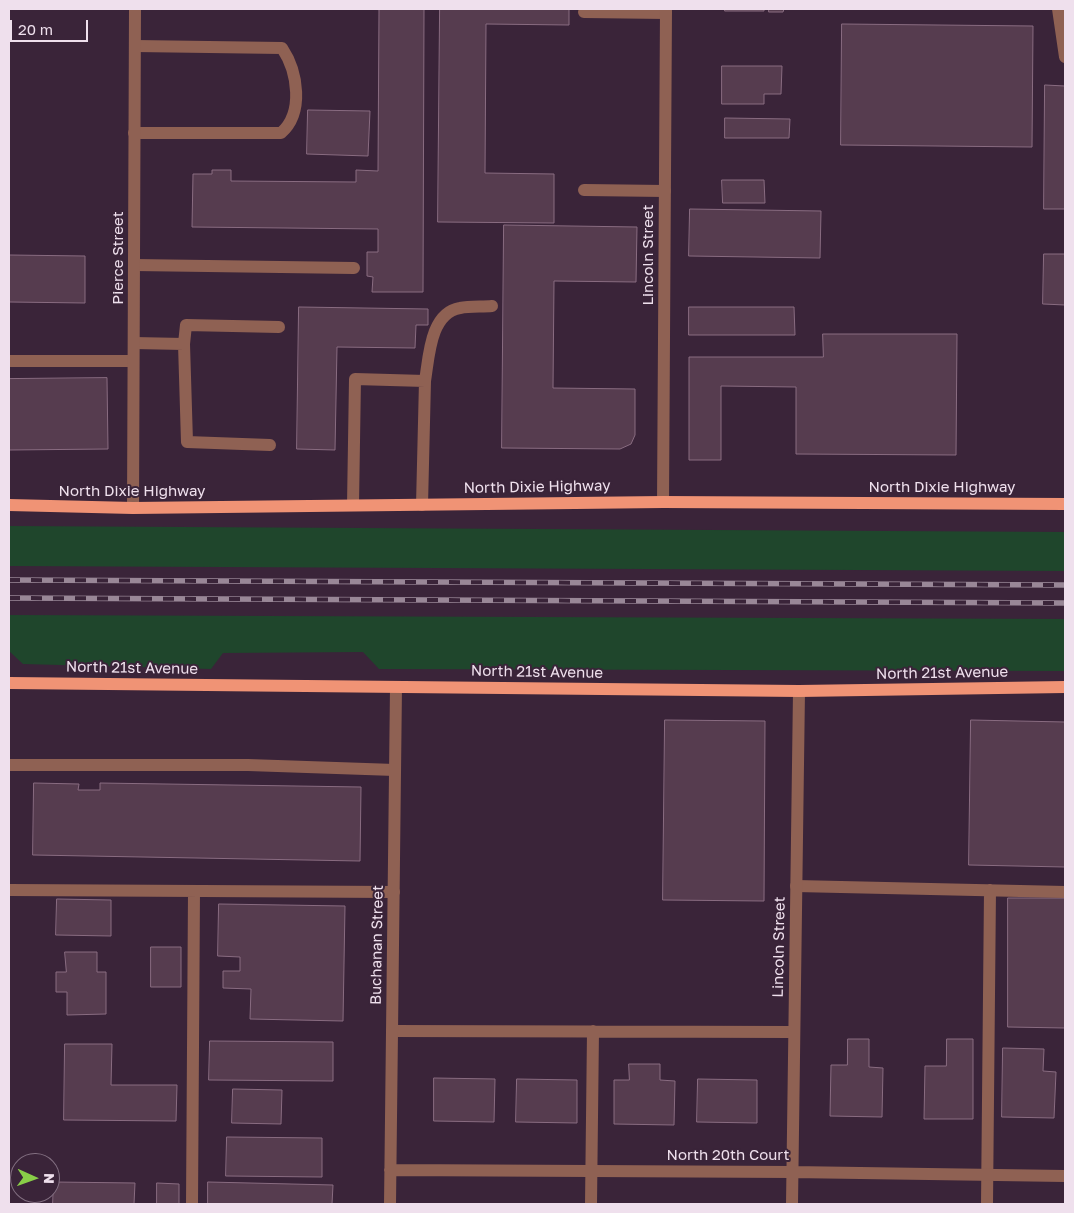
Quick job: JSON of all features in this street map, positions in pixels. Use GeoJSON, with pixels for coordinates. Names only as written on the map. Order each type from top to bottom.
{"type":"FeatureCollection","features":[{"type":"Feature","properties":{"kind":"main road","name":"North Dixie Highway"},"geometry":{"type":"LineString","coordinates":[[9,505],[133,508],[663,502],[1065,504]]}},
{"type":"Feature","properties":{"kind":"main road","name":"North 21st Avenue"},"geometry":{"type":"LineString","coordinates":[[9,683],[799,691],[1065,687]]}},
{"type":"Feature","properties":{"kind":"street","name":"Pierce Street"},"geometry":{"type":"LineString","coordinates":[[133,508],[135,9]]}},
{"type":"Feature","properties":{"kind":"street"},"geometry":{"type":"LineString","coordinates":[[1058,9],[1065,57]]}},
{"type":"Feature","properties":{"kind":"street"},"geometry":{"type":"LineString","coordinates":[[584,12],[666,11]]}},
{"type":"Feature","properties":{"kind":"street","name":"Lincoln Street"},"geometry":{"type":"LineString","coordinates":[[663,502],[666,11]]}},
{"type":"Feature","properties":{"kind":"street"},"geometry":{"type":"LineString","coordinates":[[134,46],[282,48],[290,61],[296,83],[294,117],[281,133],[134,133]]}},
{"type":"Feature","properties":{"kind":"street"},"geometry":{"type":"LineString","coordinates":[[584,190],[665,191]]}},
{"type":"Feature","properties":{"kind":"street"},"geometry":{"type":"LineString","coordinates":[[134,265],[354,268]]}},
{"type":"Feature","properties":{"kind":"street"},"geometry":{"type":"LineString","coordinates":[[422,505],[425,381],[438,322],[448,313],[459,308],[492,306]]}},
{"type":"Feature","properties":{"kind":"street"},"geometry":{"type":"LineString","coordinates":[[270,445],[187,442],[184,344],[186,325],[279,327]]}},
{"type":"Feature","properties":{"kind":"street"},"geometry":{"type":"LineString","coordinates":[[134,343],[184,344]]}},
{"type":"Feature","properties":{"kind":"street"},"geometry":{"type":"LineString","coordinates":[[9,360],[134,361]]}},
{"type":"Feature","properties":{"kind":"street"},"geometry":{"type":"LineString","coordinates":[[353,505],[356,380],[425,381]]}},
{"type":"Feature","properties":{"kind":"street","name":"Buchanan Street"},"geometry":{"type":"LineString","coordinates":[[390,1204],[396,687]]}},
{"type":"Feature","properties":{"kind":"street","name":"Lincoln Street"},"geometry":{"type":"LineString","coordinates":[[792,1204],[799,691]]}},
{"type":"Feature","properties":{"kind":"street"},"geometry":{"type":"LineString","coordinates":[[9,765],[248,765],[395,770]]}},
{"type":"Feature","properties":{"kind":"street"},"geometry":{"type":"LineString","coordinates":[[796,886],[1065,892]]}},
{"type":"Feature","properties":{"kind":"street"},"geometry":{"type":"LineString","coordinates":[[9,890],[394,892]]}},
{"type":"Feature","properties":{"kind":"street"},"geometry":{"type":"LineString","coordinates":[[987,1204],[990,890]]}},
{"type":"Feature","properties":{"kind":"street"},"geometry":{"type":"LineString","coordinates":[[192,1204],[194,891]]}},
{"type":"Feature","properties":{"kind":"street"},"geometry":{"type":"LineString","coordinates":[[392,1031],[794,1032]]}},
{"type":"Feature","properties":{"kind":"street"},"geometry":{"type":"LineString","coordinates":[[591,1204],[593,1031]]}},
{"type":"Feature","properties":{"kind":"street","name":"North 20th Court"},"geometry":{"type":"LineString","coordinates":[[390,1170],[792,1172],[1065,1176]]}},
{"type":"Feature","properties":{"kind":"green space"},"geometry":{"type":"Polygon","coordinates":[[[9,526],[1065,532],[1065,571],[9,566],[9,526]]]}},
{"type":"Feature","properties":{"kind":"green space"},"geometry":{"type":"Polygon","coordinates":[[[9,615],[1065,619],[1065,671],[379,669],[363,652],[223,653],[211,669],[23,664],[9,651],[9,615]]]}},
{"type":"Feature","properties":{"kind":"building"},"geometry":{"type":"Polygon","coordinates":[[[357,9],[424,9],[423,292],[372,292],[373,277],[367,276],[367,252],[378,252],[378,229],[192,227],[193,174],[212,174],[212,170],[231,170],[231,181],[356,182],[356,170],[378,171],[379,10],[357,9]]]}},
{"type":"Feature","properties":{"kind":"building"},"geometry":{"type":"Polygon","coordinates":[[[440,9],[569,9],[569,25],[486,24],[485,173],[554,174],[554,223],[438,222],[440,9]]]}},
{"type":"Feature","properties":{"kind":"building"},"geometry":{"type":"Polygon","coordinates":[[[725,9],[764,9],[764,11],[725,11],[725,9]]]}},
{"type":"Feature","properties":{"kind":"building"},"geometry":{"type":"Polygon","coordinates":[[[769,9],[784,9],[783,12],[769,12],[769,9]]]}},
{"type":"Feature","properties":{"kind":"building"},"geometry":{"type":"Polygon","coordinates":[[[842,24],[1033,26],[1032,147],[841,145],[842,24]]]}},
{"type":"Feature","properties":{"kind":"building"},"geometry":{"type":"Polygon","coordinates":[[[722,66],[782,66],[781,94],[764,94],[764,104],[722,104],[722,66]]]}},
{"type":"Feature","properties":{"kind":"building"},"geometry":{"type":"Polygon","coordinates":[[[1045,85],[1065,86],[1065,209],[1044,209],[1045,85]]]}},
{"type":"Feature","properties":{"kind":"building"},"geometry":{"type":"Polygon","coordinates":[[[308,110],[370,111],[368,156],[307,154],[308,110]]]}},
{"type":"Feature","properties":{"kind":"building"},"geometry":{"type":"Polygon","coordinates":[[[725,118],[790,119],[789,138],[725,138],[725,118]]]}},
{"type":"Feature","properties":{"kind":"building"},"geometry":{"type":"Polygon","coordinates":[[[722,180],[764,180],[765,203],[723,203],[722,180]]]}},
{"type":"Feature","properties":{"kind":"building"},"geometry":{"type":"Polygon","coordinates":[[[690,209],[821,211],[820,258],[689,256],[690,209]]]}},
{"type":"Feature","properties":{"kind":"building"},"geometry":{"type":"Polygon","coordinates":[[[504,225],[637,227],[636,282],[554,281],[553,388],[635,389],[635,435],[631,444],[620,449],[502,448],[504,225]]]}},
{"type":"Feature","properties":{"kind":"building"},"geometry":{"type":"Polygon","coordinates":[[[1044,254],[1065,254],[1065,305],[1043,304],[1044,254]]]}},
{"type":"Feature","properties":{"kind":"building"},"geometry":{"type":"Polygon","coordinates":[[[9,255],[85,256],[85,303],[9,302],[9,255]]]}},
{"type":"Feature","properties":{"kind":"building"},"geometry":{"type":"Polygon","coordinates":[[[299,307],[428,309],[428,325],[416,325],[415,348],[337,347],[335,450],[297,449],[299,307]]]}},
{"type":"Feature","properties":{"kind":"building"},"geometry":{"type":"Polygon","coordinates":[[[689,307],[794,307],[795,335],[689,335],[689,307]]]}},
{"type":"Feature","properties":{"kind":"building"},"geometry":{"type":"Polygon","coordinates":[[[823,334],[957,334],[956,455],[796,454],[796,387],[721,386],[721,460],[689,460],[689,357],[823,357],[823,334]]]}},
{"type":"Feature","properties":{"kind":"building"},"geometry":{"type":"Polygon","coordinates":[[[107,378],[108,449],[9,450],[9,379],[107,378]]]}},
{"type":"Feature","properties":{"kind":"building"},"geometry":{"type":"Polygon","coordinates":[[[665,720],[765,721],[764,901],[663,900],[665,720]]]}},
{"type":"Feature","properties":{"kind":"building"},"geometry":{"type":"Polygon","coordinates":[[[971,720],[1065,722],[1065,867],[969,865],[971,720]]]}},
{"type":"Feature","properties":{"kind":"building"},"geometry":{"type":"Polygon","coordinates":[[[34,783],[79,784],[78,790],[100,790],[100,783],[361,787],[360,861],[33,855],[34,783]]]}},
{"type":"Feature","properties":{"kind":"building"},"geometry":{"type":"Polygon","coordinates":[[[1008,898],[1065,898],[1065,1028],[1008,1027],[1008,898]]]}},
{"type":"Feature","properties":{"kind":"building"},"geometry":{"type":"Polygon","coordinates":[[[57,899],[111,900],[111,936],[56,935],[57,899]]]}},
{"type":"Feature","properties":{"kind":"building"},"geometry":{"type":"Polygon","coordinates":[[[219,904],[345,906],[343,1021],[250,1019],[251,989],[223,988],[223,971],[240,971],[240,957],[218,956],[219,904]]]}},
{"type":"Feature","properties":{"kind":"building"},"geometry":{"type":"Polygon","coordinates":[[[151,947],[181,947],[181,987],[151,987],[151,947]]]}},
{"type":"Feature","properties":{"kind":"building"},"geometry":{"type":"Polygon","coordinates":[[[65,952],[97,952],[97,972],[106,972],[106,1014],[67,1015],[67,992],[56,992],[56,972],[66,972],[65,952]]]}},
{"type":"Feature","properties":{"kind":"building"},"geometry":{"type":"Polygon","coordinates":[[[848,1039],[869,1039],[869,1067],[883,1068],[882,1117],[830,1116],[831,1065],[847,1065],[848,1039]]]}},
{"type":"Feature","properties":{"kind":"building"},"geometry":{"type":"Polygon","coordinates":[[[947,1039],[973,1039],[973,1119],[924,1119],[925,1066],[946,1066],[947,1039]]]}},
{"type":"Feature","properties":{"kind":"building"},"geometry":{"type":"Polygon","coordinates":[[[210,1041],[333,1042],[333,1081],[209,1080],[210,1041]]]}},
{"type":"Feature","properties":{"kind":"building"},"geometry":{"type":"Polygon","coordinates":[[[65,1044],[112,1044],[111,1085],[177,1085],[176,1121],[64,1120],[65,1044]]]}},
{"type":"Feature","properties":{"kind":"building"},"geometry":{"type":"Polygon","coordinates":[[[1003,1048],[1044,1049],[1043,1071],[1056,1072],[1054,1118],[1002,1117],[1003,1048]]]}},
{"type":"Feature","properties":{"kind":"building"},"geometry":{"type":"Polygon","coordinates":[[[629,1064],[660,1064],[660,1080],[675,1081],[674,1125],[614,1124],[614,1080],[629,1080],[629,1064]]]}},
{"type":"Feature","properties":{"kind":"building"},"geometry":{"type":"Polygon","coordinates":[[[434,1078],[495,1079],[494,1122],[434,1121],[434,1078]]]}},
{"type":"Feature","properties":{"kind":"building"},"geometry":{"type":"Polygon","coordinates":[[[517,1079],[577,1080],[577,1123],[516,1122],[517,1079]]]}},
{"type":"Feature","properties":{"kind":"building"},"geometry":{"type":"Polygon","coordinates":[[[698,1079],[757,1080],[757,1123],[697,1122],[698,1079]]]}},
{"type":"Feature","properties":{"kind":"building"},"geometry":{"type":"Polygon","coordinates":[[[233,1089],[282,1090],[281,1124],[232,1123],[233,1089]]]}},
{"type":"Feature","properties":{"kind":"building"},"geometry":{"type":"Polygon","coordinates":[[[227,1137],[322,1138],[322,1177],[226,1176],[227,1137]]]}},
{"type":"Feature","properties":{"kind":"building"},"geometry":{"type":"Polygon","coordinates":[[[60,1182],[135,1183],[134,1204],[53,1204],[60,1203],[60,1182]]]}},
{"type":"Feature","properties":{"kind":"building"},"geometry":{"type":"Polygon","coordinates":[[[208,1182],[333,1185],[332,1204],[208,1204],[208,1182]]]}},
{"type":"Feature","properties":{"kind":"building"},"geometry":{"type":"Polygon","coordinates":[[[157,1183],[179,1184],[179,1204],[157,1204],[157,1183]]]}},
{"type":"Feature","properties":{"kind":"railway"},"geometry":{"type":"LineString","coordinates":[[9,580],[1065,585]]}},
{"type":"Feature","properties":{"kind":"railway"},"geometry":{"type":"LineString","coordinates":[[9,598],[1065,603]]}}]}
